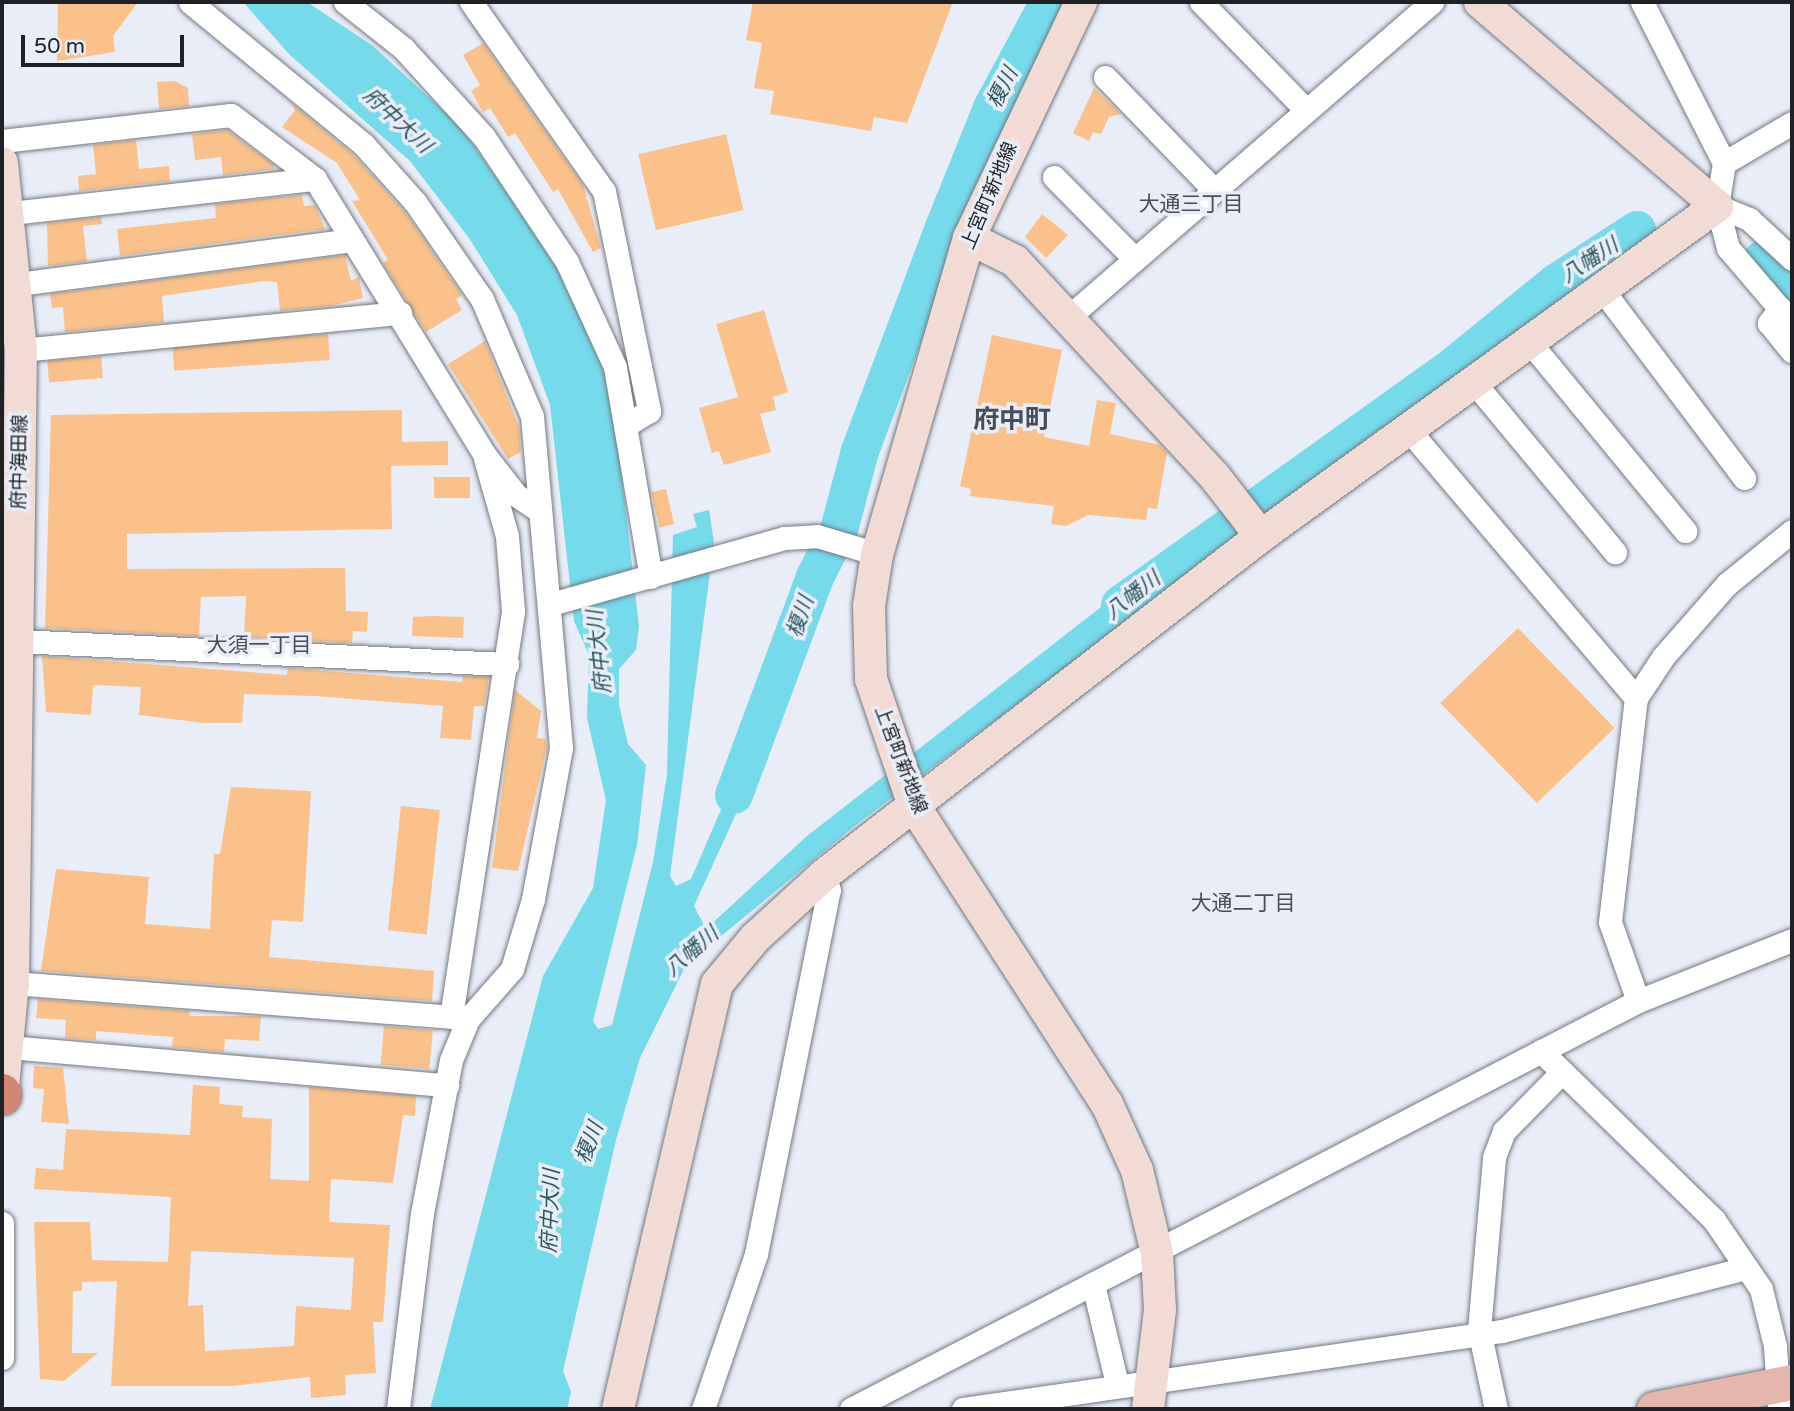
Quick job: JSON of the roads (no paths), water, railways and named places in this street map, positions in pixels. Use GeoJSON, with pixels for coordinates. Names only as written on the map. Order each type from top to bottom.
{"type":"FeatureCollection","features":[{"type":"Feature","properties":{"kind":"main road"},"geometry":{"type":"LineString","coordinates":[[1654,1409],[1783,1392]]}},
{"type":"Feature","properties":{"kind":"street"},"geometry":{"type":"LineString","coordinates":[[13,983],[459,1018],[512,969],[533,899],[561,748],[559,602],[540,511],[532,416],[482,299],[415,202],[363,144],[190,2]]}},
{"type":"Feature","properties":{"kind":"street"},"geometry":{"type":"LineString","coordinates":[[345,2],[404,48],[484,137],[552,239],[615,367],[646,578]]}},
{"type":"Feature","properties":{"kind":"street"},"geometry":{"type":"LineString","coordinates":[[471,2],[604,191],[649,411],[625,426]]}},
{"type":"Feature","properties":{"kind":"street","name":"上宮町新地線"},"geometry":{"type":"LineString","coordinates":[[1081,2],[969,238],[864,551],[871,679],[895,759],[911,797],[1107,1104],[1137,1170],[1157,1253],[1160,1310],[1150,1395]]}},
{"type":"Feature","properties":{"kind":"street"},"geometry":{"type":"LineString","coordinates":[[1201,2],[1306,110]]}},
{"type":"Feature","properties":{"kind":"street"},"geometry":{"type":"LineString","coordinates":[[1065,320],[1432,2]]}},
{"type":"Feature","properties":{"kind":"street"},"geometry":{"type":"LineString","coordinates":[[1480,2],[1717,206],[1749,219],[1792,259]]}},
{"type":"Feature","properties":{"kind":"street"},"geometry":{"type":"LineString","coordinates":[[1642,2],[1724,163],[1717,206],[1728,248],[1786,316],[1769,323],[1792,351]]}},
{"type":"Feature","properties":{"kind":"street"},"geometry":{"type":"LineString","coordinates":[[1105,77],[1214,190]]}},
{"type":"Feature","properties":{"kind":"street"},"geometry":{"type":"LineString","coordinates":[[2,141],[231,115],[315,179],[400,313],[484,454],[516,495],[540,511]]}},
{"type":"Feature","properties":{"kind":"street"},"geometry":{"type":"LineString","coordinates":[[1724,163],[1792,123]]}},
{"type":"Feature","properties":{"kind":"street","name":"府中海田線"},"geometry":{"type":"LineString","coordinates":[[2,163],[11,213],[21,350],[13,983],[9,1047],[2,1095]]}},
{"type":"Feature","properties":{"kind":"street"},"geometry":{"type":"LineString","coordinates":[[1054,177],[1135,260]]}},
{"type":"Feature","properties":{"kind":"street"},"geometry":{"type":"LineString","coordinates":[[11,213],[315,179]]}},
{"type":"Feature","properties":{"kind":"street"},"geometry":{"type":"LineString","coordinates":[[618,1409],[717,984],[755,938],[911,797],[1527,339],[1717,206]]}},
{"type":"Feature","properties":{"kind":"street"},"geometry":{"type":"LineString","coordinates":[[969,238],[1015,261],[1065,320],[1215,477],[1261,536]]}},
{"type":"Feature","properties":{"kind":"street"},"geometry":{"type":"LineString","coordinates":[[18,284],[352,240]]}},
{"type":"Feature","properties":{"kind":"street"},"geometry":{"type":"LineString","coordinates":[[1601,288],[1744,478]]}},
{"type":"Feature","properties":{"kind":"street"},"geometry":{"type":"LineString","coordinates":[[21,350],[400,313]]}},
{"type":"Feature","properties":{"kind":"street"},"geometry":{"type":"LineString","coordinates":[[1527,339],[1685,531]]}},
{"type":"Feature","properties":{"kind":"street"},"geometry":{"type":"LineString","coordinates":[[1472,380],[1615,552]]}},
{"type":"Feature","properties":{"kind":"street"},"geometry":{"type":"LineString","coordinates":[[1407,428],[1636,698]]}},
{"type":"Feature","properties":{"kind":"street"},"geometry":{"type":"LineString","coordinates":[[398,1409],[422,1213],[459,1018],[513,611],[506,536],[484,454]]}},
{"type":"Feature","properties":{"kind":"street"},"geometry":{"type":"LineString","coordinates":[[1638,1001],[1611,922],[1636,698],[1663,657],[1727,584],[1792,530]]}},
{"type":"Feature","properties":{"kind":"street"},"geometry":{"type":"LineString","coordinates":[[559,602],[784,538],[817,536],[864,551]]}},
{"type":"Feature","properties":{"kind":"street"},"geometry":{"type":"LineString","coordinates":[[17,641],[507,664]]}},
{"type":"Feature","properties":{"kind":"street"},"geometry":{"type":"LineString","coordinates":[[703,1409],[756,1254],[829,890],[824,875]]}},
{"type":"Feature","properties":{"kind":"street"},"geometry":{"type":"LineString","coordinates":[[851,1409],[1157,1253],[1638,1001],[1792,940]]}},
{"type":"Feature","properties":{"kind":"street"},"geometry":{"type":"LineString","coordinates":[[9,1047],[447,1085]]}},
{"type":"Feature","properties":{"kind":"street"},"geometry":{"type":"LineString","coordinates":[[1541,1051],[1647,1149],[1714,1220],[1761,1289],[1783,1392]]}},
{"type":"Feature","properties":{"kind":"street"},"geometry":{"type":"LineString","coordinates":[[1496,1409],[1479,1330],[1494,1157],[1504,1131],[1562,1072]]}},
{"type":"Feature","properties":{"kind":"street"},"geometry":{"type":"LineString","coordinates":[[2,1223],[2,1358]]}},
{"type":"Feature","properties":{"kind":"street"},"geometry":{"type":"LineString","coordinates":[[963,1409],[1117,1384],[1150,1395],[1479,1330],[1502,1331],[1746,1268]]}},
{"type":"Feature","properties":{"kind":"street"},"geometry":{"type":"LineString","coordinates":[[1093,1284],[1117,1384]]}},
{"type":"Feature","properties":{"kind":"water"},"geometry":{"type":"Polygon","coordinates":[[[243,2],[307,2],[373,46],[460,126],[572,285],[610,373],[639,626],[636,650],[619,669],[619,705],[628,744],[646,765],[637,845],[593,1021],[598,1029],[612,1025],[653,862],[667,775],[673,535],[697,527],[693,514],[709,510],[714,542],[670,876],[676,886],[691,879],[749,745],[766,748],[694,906],[706,929],[807,836],[1155,565],[1172,588],[857,824],[686,965],[640,1058],[616,1140],[563,1371],[571,1392],[567,1409],[430,1409],[543,976],[593,888],[606,800],[587,718],[589,655],[574,621],[550,405],[517,315],[469,238],[410,161],[290,55],[243,2]]]}},
{"type":"Feature","properties":{"kind":"waterway","name":"榎川"},"geometry":{"type":"LineString","coordinates":[[734,795],[815,577],[839,530],[860,451],[943,230],[992,108],[1049,2]]}},
{"type":"Feature","properties":{"kind":"waterway"},"geometry":{"type":"LineString","coordinates":[[1120,605],[1455,365],[1556,283],[1637,230]]}},
{"type":"Feature","properties":{"kind":"waterway","name":"八幡川"},"geometry":{"type":"LineString","coordinates":[[1763,259],[1792,287]]}},
{"type":"Feature","properties":{"kind":"district","name":"大通三丁目"},"geometry":{"type":"Point","coordinates":[1191,205]}},
{"type":"Feature","properties":{"kind":"district","name":"府中町"},"geometry":{"type":"Point","coordinates":[1012,420]}},
{"type":"Feature","properties":{"kind":"district","name":"大須一丁目"},"geometry":{"type":"Point","coordinates":[259,646]}},
{"type":"Feature","properties":{"kind":"district","name":"大通二丁目"},"geometry":{"type":"Point","coordinates":[1243,904]}},
{"type":"Feature","properties":{"kind":"water label","name":"府中大川"},"geometry":{"type":"Point","coordinates":[397,121]}},
{"type":"Feature","properties":{"kind":"water label","name":"府中大川"},"geometry":{"type":"Point","coordinates":[600,652]}},
{"type":"Feature","properties":{"kind":"water label","name":"府中大川"},"geometry":{"type":"Point","coordinates":[551,1211]}}]}
